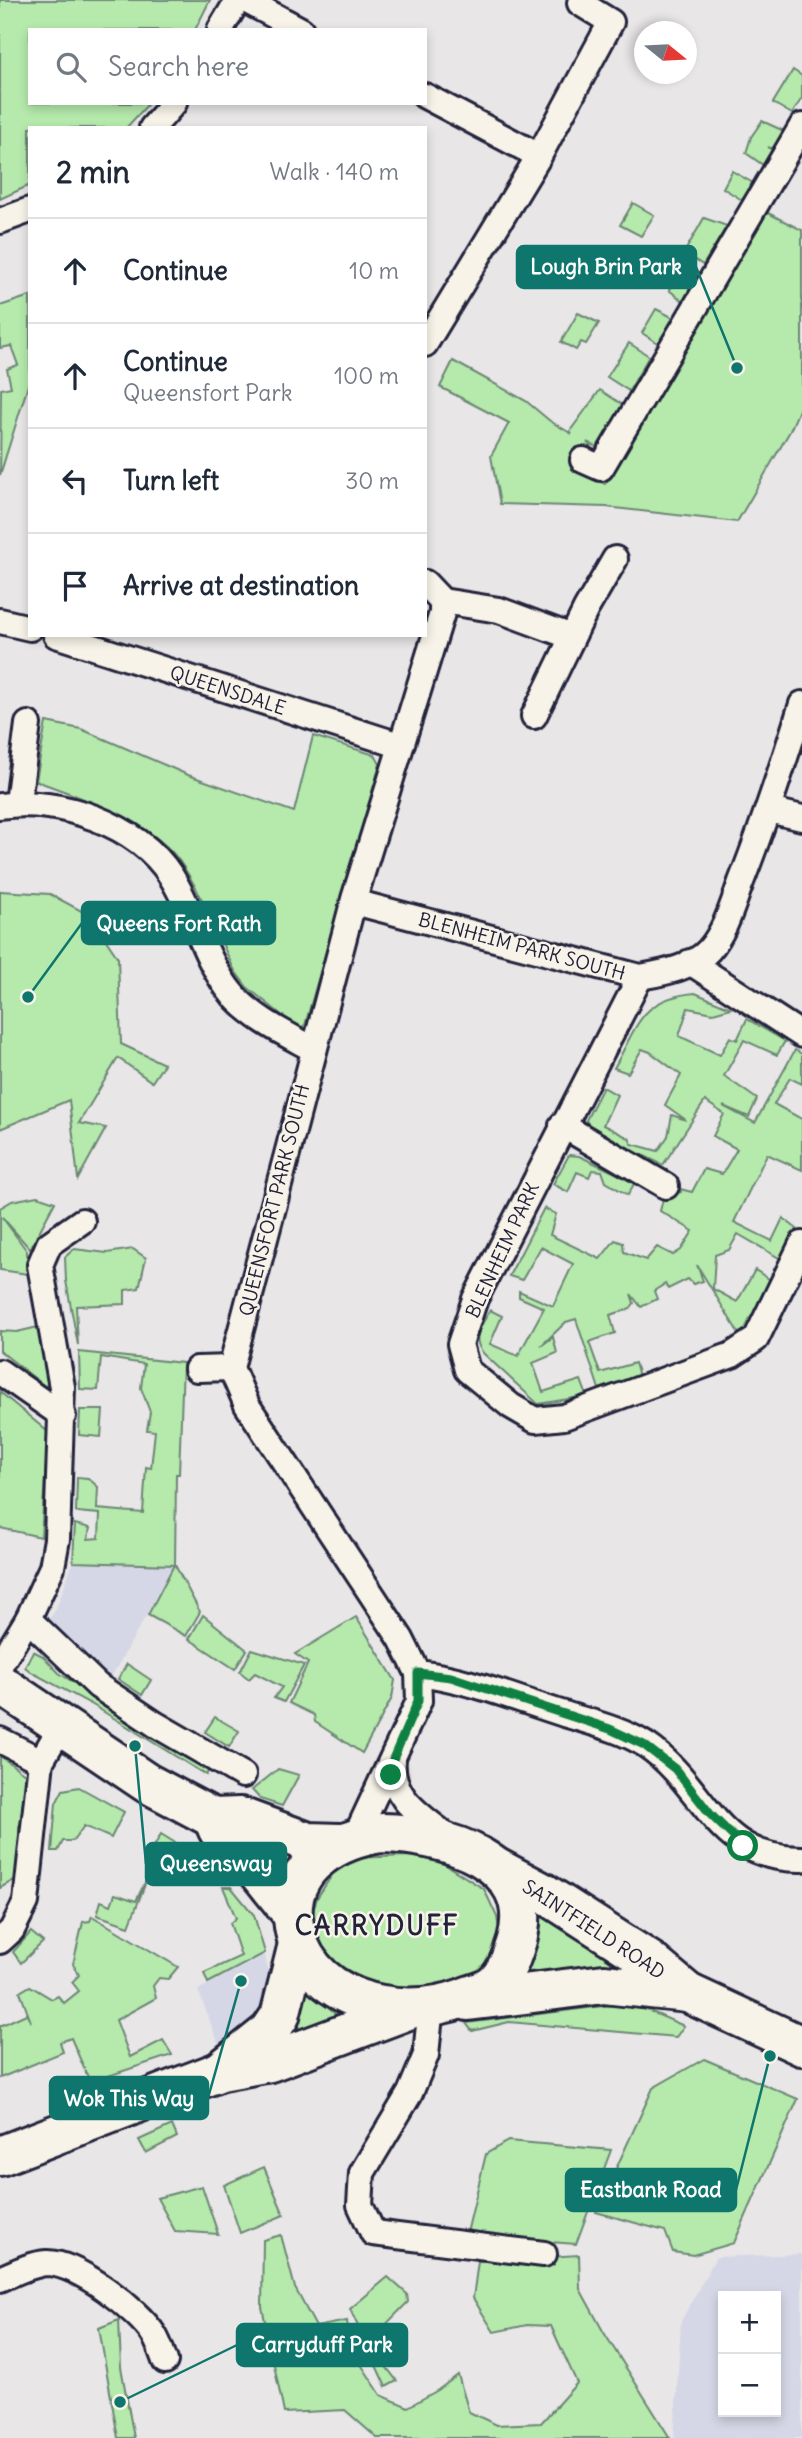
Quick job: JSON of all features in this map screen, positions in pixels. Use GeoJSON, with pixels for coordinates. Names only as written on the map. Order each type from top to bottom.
{"type":"FeatureCollection","features":[{"type":"Feature","properties":{"kind":"highway"},"geometry":{"type":"LineString","coordinates":[[0,1684],[147,1783],[213,1818],[240,1817],[308,1842],[405,1834],[456,1844],[497,1868],[513,1888],[520,1908],[520,1928],[513,1953],[502,1975],[491,1987],[433,2005],[377,2005],[333,1988],[304,1957],[295,1929],[245,1856],[218,1830],[213,1818]]}},
{"type":"Feature","properties":{"kind":"highway"},"geometry":{"type":"LineString","coordinates":[[295,1929],[304,1876],[318,1858],[347,1840]]}},
{"type":"Feature","properties":{"kind":"highway","name":"SAINTFIELD ROAD"},"geometry":{"type":"LineString","coordinates":[[497,1868],[544,1893],[650,1961],[688,1993],[802,2046]]}},
{"type":"Feature","properties":{"kind":"highway","name":"SAINTFIELD ROAD"},"geometry":{"type":"LineString","coordinates":[[221,2071],[270,2031],[280,2016],[295,1929]]}},
{"type":"Feature","properties":{"kind":"highway","name":"SAINTFIELD ROAD"},"geometry":{"type":"LineString","coordinates":[[0,2156],[221,2071],[270,2062],[433,2005],[499,2000],[604,1984],[688,1993]]}},
{"type":"Feature","properties":{"kind":"street"},"geometry":{"type":"LineString","coordinates":[[221,28],[238,0]]}},
{"type":"Feature","properties":{"kind":"street"},"geometry":{"type":"LineString","coordinates":[[245,0],[297,28]]}},
{"type":"Feature","properties":{"kind":"street"},"geometry":{"type":"LineString","coordinates":[[427,341],[539,156],[611,22],[580,3]]}},
{"type":"Feature","properties":{"kind":"street"},"geometry":{"type":"LineString","coordinates":[[427,97],[539,156]]}},
{"type":"Feature","properties":{"kind":"street"},"geometry":{"type":"LineString","coordinates":[[154,126],[172,105]]}},
{"type":"Feature","properties":{"kind":"street"},"geometry":{"type":"LineString","coordinates":[[583,460],[601,468],[802,125]]}},
{"type":"Feature","properties":{"kind":"street"},"geometry":{"type":"LineString","coordinates":[[0,221],[28,211]]}},
{"type":"Feature","properties":{"kind":"street"},"geometry":{"type":"LineString","coordinates":[[534,716],[572,637],[615,559]]}},
{"type":"Feature","properties":{"kind":"street"},"geometry":{"type":"LineString","coordinates":[[434,592],[499,610],[572,637]]}},
{"type":"Feature","properties":{"kind":"street","name":"QUEENSFORT PARK SOUTH"},"geometry":{"type":"LineString","coordinates":[[232,1367],[313,1049],[399,745],[442,613],[434,592]]}},
{"type":"Feature","properties":{"kind":"street"},"geometry":{"type":"LineString","coordinates":[[0,621],[28,628]]}},
{"type":"Feature","properties":{"kind":"street","name":"QUEENSDALE"},"geometry":{"type":"LineString","coordinates":[[62,637],[399,745]]}},
{"type":"Feature","properties":{"kind":"street"},"geometry":{"type":"LineString","coordinates":[[802,704],[769,810],[722,930],[708,951],[690,962],[802,1035]]}},
{"type":"Feature","properties":{"kind":"street"},"geometry":{"type":"LineString","coordinates":[[28,724],[9,804],[49,805],[87,816],[119,831],[156,857],[174,883],[215,969],[234,996],[266,1023],[313,1049]]}},
{"type":"Feature","properties":{"kind":"street"},"geometry":{"type":"LineString","coordinates":[[769,810],[802,818]]}},
{"type":"Feature","properties":{"kind":"street","name":"BLENHEIM PARK SOUTH"},"geometry":{"type":"LineString","coordinates":[[354,902],[640,977],[665,973],[690,962]]}},
{"type":"Feature","properties":{"kind":"street","name":"BLENHEIM PARK"},"geometry":{"type":"LineString","coordinates":[[640,977],[475,1299],[460,1344],[467,1370],[511,1406],[535,1420],[564,1417],[732,1355],[756,1339],[802,1244]]}},
{"type":"Feature","properties":{"kind":"street"},"geometry":{"type":"LineString","coordinates":[[562,1125],[666,1186]]}},
{"type":"Feature","properties":{"kind":"street"},"geometry":{"type":"LineString","coordinates":[[0,1665],[27,1619],[52,1567],[57,1539],[63,1416],[58,1358],[40,1265],[49,1244],[82,1221]]}},
{"type":"Feature","properties":{"kind":"street"},"geometry":{"type":"LineString","coordinates":[[197,1369],[232,1367],[247,1405],[401,1639],[418,1673],[418,1701],[393,1759],[347,1840]]}},
{"type":"Feature","properties":{"kind":"street"},"geometry":{"type":"LineString","coordinates":[[0,1372],[63,1416]]}},
{"type":"Feature","properties":{"kind":"street"},"geometry":{"type":"LineString","coordinates":[[27,1619],[99,1686],[155,1724],[243,1775]]}},
{"type":"Feature","properties":{"kind":"street"},"geometry":{"type":"LineString","coordinates":[[418,1673],[451,1677],[610,1729],[644,1745],[675,1769],[711,1815],[743,1846],[779,1859],[802,1859]]}},
{"type":"Feature","properties":{"kind":"street"},"geometry":{"type":"LineString","coordinates":[[0,1941],[22,1915],[28,1895],[41,1761],[62,1726]]}},
{"type":"Feature","properties":{"kind":"street"},"geometry":{"type":"LineString","coordinates":[[0,1740],[41,1761]]}},
{"type":"Feature","properties":{"kind":"street"},"geometry":{"type":"LineString","coordinates":[[393,1759],[391,1775],[403,1800],[456,1844]]}},
{"type":"Feature","properties":{"kind":"street"},"geometry":{"type":"LineString","coordinates":[[433,2005],[426,2055],[410,2093],[362,2173],[360,2205],[373,2233],[544,2254]]}},
{"type":"Feature","properties":{"kind":"street"},"geometry":{"type":"LineString","coordinates":[[0,2279],[22,2269],[48,2263],[89,2278],[125,2305],[154,2334],[165,2361]]}},
{"type":"Feature","properties":{"kind":"shaded area"},"geometry":{"type":"Polygon","coordinates":[[[73,1562],[175,1565],[109,1681],[41,1631],[56,1609],[73,1562]]]}},
{"type":"Feature","properties":{"kind":"shaded area"},"geometry":{"type":"Polygon","coordinates":[[[265,1955],[271,1988],[266,2004],[253,2024],[219,2045],[198,1990],[265,1955]]]}},
{"type":"Feature","properties":{"kind":"shaded area"},"geometry":{"type":"Polygon","coordinates":[[[802,2254],[802,2438],[674,2438],[681,2321],[716,2257],[802,2254]]]}},
{"type":"Feature","properties":{"kind":"green space"},"geometry":{"type":"Polygon","coordinates":[[[0,0],[210,0],[196,28],[28,28],[28,105],[147,105],[128,126],[28,126],[28,186],[0,199],[0,0]]]}},
{"type":"Feature","properties":{"kind":"green space"},"geometry":{"type":"Polygon","coordinates":[[[793,70],[802,76],[802,98],[792,114],[773,103],[793,70]]]}},
{"type":"Feature","properties":{"kind":"green space"},"geometry":{"type":"Polygon","coordinates":[[[762,121],[784,131],[773,149],[768,147],[772,150],[763,165],[746,153],[751,137],[762,121]]]}},
{"type":"Feature","properties":{"kind":"green space"},"geometry":{"type":"Polygon","coordinates":[[[732,171],[753,183],[742,200],[723,188],[732,171]]]}},
{"type":"Feature","properties":{"kind":"green space"},"geometry":{"type":"Polygon","coordinates":[[[633,203],[654,215],[641,236],[620,225],[633,203]]]}},
{"type":"Feature","properties":{"kind":"green space"},"geometry":{"type":"Polygon","coordinates":[[[764,211],[802,230],[802,403],[790,431],[737,522],[606,507],[500,504],[491,456],[509,423],[440,387],[453,361],[526,401],[550,421],[572,434],[570,431],[600,390],[623,405],[598,448],[587,442],[591,447],[580,450],[572,469],[605,484],[764,211]]]}},
{"type":"Feature","properties":{"kind":"green space"},"geometry":{"type":"Polygon","coordinates":[[[704,218],[727,226],[703,265],[684,253],[704,218]]]}},
{"type":"Feature","properties":{"kind":"green space"},"geometry":{"type":"Polygon","coordinates":[[[682,268],[696,277],[683,301],[669,290],[682,268]]]}},
{"type":"Feature","properties":{"kind":"green space"},"geometry":{"type":"Polygon","coordinates":[[[28,297],[28,385],[0,475],[1,389],[11,387],[7,369],[18,365],[11,346],[0,348],[0,306],[28,297]]]}},
{"type":"Feature","properties":{"kind":"green space"},"geometry":{"type":"Polygon","coordinates":[[[656,309],[674,318],[659,344],[642,333],[656,309]]]}},
{"type":"Feature","properties":{"kind":"green space"},"geometry":{"type":"Polygon","coordinates":[[[578,313],[599,323],[586,344],[581,342],[576,350],[561,342],[578,313]]]}},
{"type":"Feature","properties":{"kind":"green space"},"geometry":{"type":"Polygon","coordinates":[[[629,343],[649,356],[629,391],[607,377],[629,343]]]}},
{"type":"Feature","properties":{"kind":"green space"},"geometry":{"type":"Polygon","coordinates":[[[46,722],[81,729],[188,775],[294,812],[313,736],[375,755],[380,764],[305,1025],[299,1029],[247,987],[235,971],[194,885],[178,859],[166,846],[150,833],[113,812],[36,781],[46,722]]]}},
{"type":"Feature","properties":{"kind":"green space"},"geometry":{"type":"Polygon","coordinates":[[[0,891],[50,894],[89,915],[118,958],[121,1044],[164,1064],[152,1082],[118,1058],[79,1123],[106,1128],[78,1179],[69,1100],[0,1129],[0,891]]]}},
{"type":"Feature","properties":{"kind":"green space"},"geometry":{"type":"Polygon","coordinates":[[[695,993],[731,1008],[713,1013],[688,1008],[679,1036],[720,1055],[730,1037],[737,1040],[747,1019],[785,1041],[777,1055],[744,1040],[724,1076],[757,1099],[749,1117],[723,1106],[755,1123],[795,1050],[802,1054],[802,1084],[790,1078],[774,1104],[802,1119],[802,1170],[767,1154],[734,1222],[772,1241],[783,1218],[797,1229],[781,1259],[738,1234],[729,1250],[715,1255],[713,1289],[737,1302],[755,1270],[772,1281],[744,1342],[697,1265],[703,1281],[693,1284],[688,1279],[668,1289],[665,1284],[654,1291],[657,1299],[641,1307],[631,1294],[634,1303],[630,1309],[610,1315],[615,1333],[589,1342],[600,1373],[635,1363],[639,1376],[599,1389],[576,1319],[566,1322],[541,1346],[553,1337],[557,1353],[533,1363],[543,1392],[581,1380],[587,1396],[538,1404],[484,1354],[477,1338],[490,1310],[502,1316],[490,1344],[518,1356],[544,1308],[519,1297],[519,1291],[553,1306],[573,1264],[541,1247],[522,1280],[509,1276],[544,1208],[556,1214],[550,1235],[600,1259],[615,1240],[623,1243],[624,1252],[646,1260],[657,1247],[673,1255],[681,1250],[693,1231],[660,1211],[663,1199],[681,1192],[680,1189],[692,1192],[704,1169],[722,1174],[737,1149],[713,1136],[724,1114],[705,1101],[663,1165],[591,1130],[586,1120],[603,1087],[617,1095],[603,1125],[629,1138],[632,1144],[658,1151],[668,1136],[672,1115],[686,1120],[665,1105],[681,1075],[650,1052],[642,1049],[628,1073],[614,1068],[643,1016],[663,1001],[695,993]]]}},
{"type":"Feature","properties":{"kind":"green space"},"geometry":{"type":"Polygon","coordinates":[[[569,1155],[579,1156],[635,1182],[628,1195],[606,1182],[602,1171],[592,1170],[589,1177],[577,1172],[568,1192],[553,1184],[569,1155]]]}},
{"type":"Feature","properties":{"kind":"green space"},"geometry":{"type":"Polygon","coordinates":[[[37,1196],[55,1202],[30,1249],[2,1217],[27,1251],[28,1274],[0,1270],[0,1208],[12,1201],[37,1196]]]}},
{"type":"Feature","properties":{"kind":"green space"},"geometry":{"type":"Polygon","coordinates":[[[74,1249],[107,1253],[133,1249],[146,1258],[139,1288],[125,1290],[125,1304],[76,1306],[78,1345],[66,1281],[65,1257],[74,1249]]]}},
{"type":"Feature","properties":{"kind":"green space"},"geometry":{"type":"Polygon","coordinates":[[[38,1327],[49,1376],[46,1387],[0,1351],[0,1331],[17,1332],[38,1327]]]}},
{"type":"Feature","properties":{"kind":"green space"},"geometry":{"type":"Polygon","coordinates":[[[79,1352],[183,1363],[179,1474],[176,1474],[175,1565],[200,1612],[186,1636],[148,1615],[174,1565],[73,1562],[75,1524],[90,1528],[88,1539],[99,1538],[100,1514],[76,1512],[77,1477],[88,1478],[98,1487],[97,1509],[143,1513],[146,1467],[151,1468],[155,1431],[147,1430],[150,1412],[141,1388],[144,1364],[101,1357],[98,1390],[80,1389],[79,1352]]]}},
{"type":"Feature","properties":{"kind":"green space"},"geometry":{"type":"Polygon","coordinates":[[[0,1392],[48,1432],[41,1537],[0,1528],[0,1392]]]}},
{"type":"Feature","properties":{"kind":"green space"},"geometry":{"type":"Polygon","coordinates":[[[80,1410],[103,1410],[101,1437],[79,1435],[80,1410]]]}},
{"type":"Feature","properties":{"kind":"green space"},"geometry":{"type":"Polygon","coordinates":[[[203,1615],[247,1650],[235,1669],[189,1639],[203,1615]]]}},
{"type":"Feature","properties":{"kind":"green space"},"geometry":{"type":"Polygon","coordinates":[[[356,1617],[395,1680],[392,1698],[362,1753],[315,1722],[314,1715],[289,1703],[308,1663],[295,1654],[356,1617]]]}},
{"type":"Feature","properties":{"kind":"green space"},"geometry":{"type":"Polygon","coordinates":[[[252,1649],[304,1665],[284,1702],[274,1698],[282,1687],[255,1673],[249,1679],[240,1672],[252,1649]]]}},
{"type":"Feature","properties":{"kind":"green space"},"geometry":{"type":"Polygon","coordinates":[[[33,1651],[43,1656],[59,1673],[209,1770],[206,1775],[91,1704],[31,1672],[25,1667],[33,1651]]]}},
{"type":"Feature","properties":{"kind":"green space"},"geometry":{"type":"Polygon","coordinates":[[[127,1664],[151,1680],[142,1695],[118,1679],[127,1664]]]}},
{"type":"Feature","properties":{"kind":"green space"},"geometry":{"type":"Polygon","coordinates":[[[215,1717],[239,1731],[229,1747],[205,1732],[215,1717]]]}},
{"type":"Feature","properties":{"kind":"green space"},"geometry":{"type":"Polygon","coordinates":[[[0,1756],[25,1774],[25,1816],[19,1826],[20,1877],[0,1888],[0,1756]]]}},
{"type":"Feature","properties":{"kind":"green space"},"geometry":{"type":"Polygon","coordinates":[[[278,1769],[299,1775],[282,1806],[260,1799],[252,1790],[278,1769]]]}},
{"type":"Feature","properties":{"kind":"green space"},"geometry":{"type":"Polygon","coordinates":[[[79,1787],[124,1812],[111,1838],[84,1826],[73,1841],[63,1841],[58,1851],[52,1851],[56,1803],[63,1790],[79,1787]]]}},
{"type":"Feature","properties":{"kind":"green space"},"geometry":{"type":"Polygon","coordinates":[[[161,1834],[195,1855],[188,1868],[178,1871],[150,1854],[161,1834]]]}},
{"type":"Feature","properties":{"kind":"green space"},"geometry":{"type":"Polygon","coordinates":[[[254,1838],[303,1857],[284,1876],[254,1838]]]}},
{"type":"Feature","properties":{"kind":"green space"},"geometry":{"type":"Polygon","coordinates":[[[411,1856],[441,1862],[484,1889],[497,1917],[499,1929],[492,1955],[483,1971],[464,1983],[374,1992],[318,1956],[311,1916],[317,1898],[338,1866],[350,1858],[411,1856]]]}},
{"type":"Feature","properties":{"kind":"green space"},"geometry":{"type":"Polygon","coordinates":[[[149,1874],[129,1926],[97,1915],[101,1901],[111,1905],[115,1894],[136,1901],[149,1874]]]}},
{"type":"Feature","properties":{"kind":"green space"},"geometry":{"type":"Polygon","coordinates":[[[223,1887],[231,1887],[254,1915],[265,1953],[208,1983],[204,1973],[241,1956],[230,1923],[236,1918],[223,1887]]]}},
{"type":"Feature","properties":{"kind":"green space"},"geometry":{"type":"Polygon","coordinates":[[[539,1907],[611,1955],[611,1963],[606,1969],[524,1976],[537,1939],[539,1907]]]}},
{"type":"Feature","properties":{"kind":"green space"},"geometry":{"type":"Polygon","coordinates":[[[92,1916],[178,1967],[168,1979],[159,1978],[153,1986],[156,1998],[116,2020],[130,2057],[163,2040],[172,2055],[90,2082],[71,2038],[60,2042],[63,2052],[0,2078],[0,2026],[26,2014],[31,2022],[20,1992],[30,1986],[52,1999],[58,1996],[64,2003],[79,1991],[72,1982],[79,1975],[73,1964],[83,1922],[90,1921],[92,1916]]]}},
{"type":"Feature","properties":{"kind":"green space"},"geometry":{"type":"Polygon","coordinates":[[[31,1932],[43,1942],[21,1963],[13,1952],[31,1932]]]}},
{"type":"Feature","properties":{"kind":"green space"},"geometry":{"type":"Polygon","coordinates":[[[298,1982],[341,2019],[271,2044],[298,1982]]]}},
{"type":"Feature","properties":{"kind":"green space"},"geometry":{"type":"Polygon","coordinates":[[[612,2005],[645,2009],[684,2026],[676,2037],[509,2022],[472,2031],[466,2023],[612,2005]]]}},
{"type":"Feature","properties":{"kind":"green space"},"geometry":{"type":"Polygon","coordinates":[[[704,2059],[798,2099],[734,2243],[693,2255],[673,2252],[665,2231],[596,2212],[653,2088],[704,2059]]]}},
{"type":"Feature","properties":{"kind":"green space"},"geometry":{"type":"Polygon","coordinates":[[[172,2125],[177,2137],[146,2153],[139,2140],[172,2125]]]}},
{"type":"Feature","properties":{"kind":"green space"},"geometry":{"type":"Polygon","coordinates":[[[508,2141],[611,2150],[576,2244],[472,2236],[467,2233],[486,2154],[508,2141]]]}},
{"type":"Feature","properties":{"kind":"green space"},"geometry":{"type":"Polygon","coordinates":[[[264,2167],[284,2215],[240,2233],[224,2185],[264,2167]]]}},
{"type":"Feature","properties":{"kind":"green space"},"geometry":{"type":"Polygon","coordinates":[[[202,2186],[218,2234],[175,2231],[157,2198],[202,2186]]]}},
{"type":"Feature","properties":{"kind":"green space"},"geometry":{"type":"Polygon","coordinates":[[[281,2235],[295,2288],[316,2327],[347,2321],[351,2349],[381,2395],[408,2407],[458,2375],[469,2412],[497,2425],[541,2423],[577,2383],[551,2326],[527,2325],[494,2332],[473,2298],[478,2261],[579,2255],[580,2289],[670,2438],[377,2438],[345,2410],[284,2413],[262,2307],[263,2240],[281,2235]]]}},
{"type":"Feature","properties":{"kind":"green space"},"geometry":{"type":"Polygon","coordinates":[[[388,2277],[407,2294],[408,2302],[368,2343],[397,2381],[386,2387],[350,2309],[388,2277]]]}},
{"type":"Feature","properties":{"kind":"green space"},"geometry":{"type":"Polygon","coordinates":[[[119,2320],[121,2367],[134,2438],[118,2438],[99,2328],[119,2320]]]}},
{"type":"Feature","properties":{"kind":"place","name":"Lough Brin Park"},"geometry":{"type":"Point","coordinates":[737,368]}},
{"type":"Feature","properties":{"kind":"place","name":"Queens Fort Rath"},"geometry":{"type":"Point","coordinates":[28,997]}},
{"type":"Feature","properties":{"kind":"place","name":"Queensway"},"geometry":{"type":"Point","coordinates":[135,1746]}},
{"type":"Feature","properties":{"kind":"place","name":"Wok This Way"},"geometry":{"type":"Point","coordinates":[241,1981]}},
{"type":"Feature","properties":{"kind":"place","name":"Eastbank Road"},"geometry":{"type":"Point","coordinates":[770,2056]}},
{"type":"Feature","properties":{"kind":"place","name":"Carryduff Park"},"geometry":{"type":"Point","coordinates":[120,2402]}},
{"type":"Feature","properties":{"kind":"district","name":"CARRYDUFF"},"geometry":{"type":"Point","coordinates":[377,1925]}},
{"type":"Feature","properties":{"kind":"route"},"geometry":{"type":"LineString","coordinates":[[391,1775],[393,1759],[418,1701],[418,1673],[451,1677],[610,1729],[644,1745],[675,1769],[711,1815],[743,1846]]}}]}
